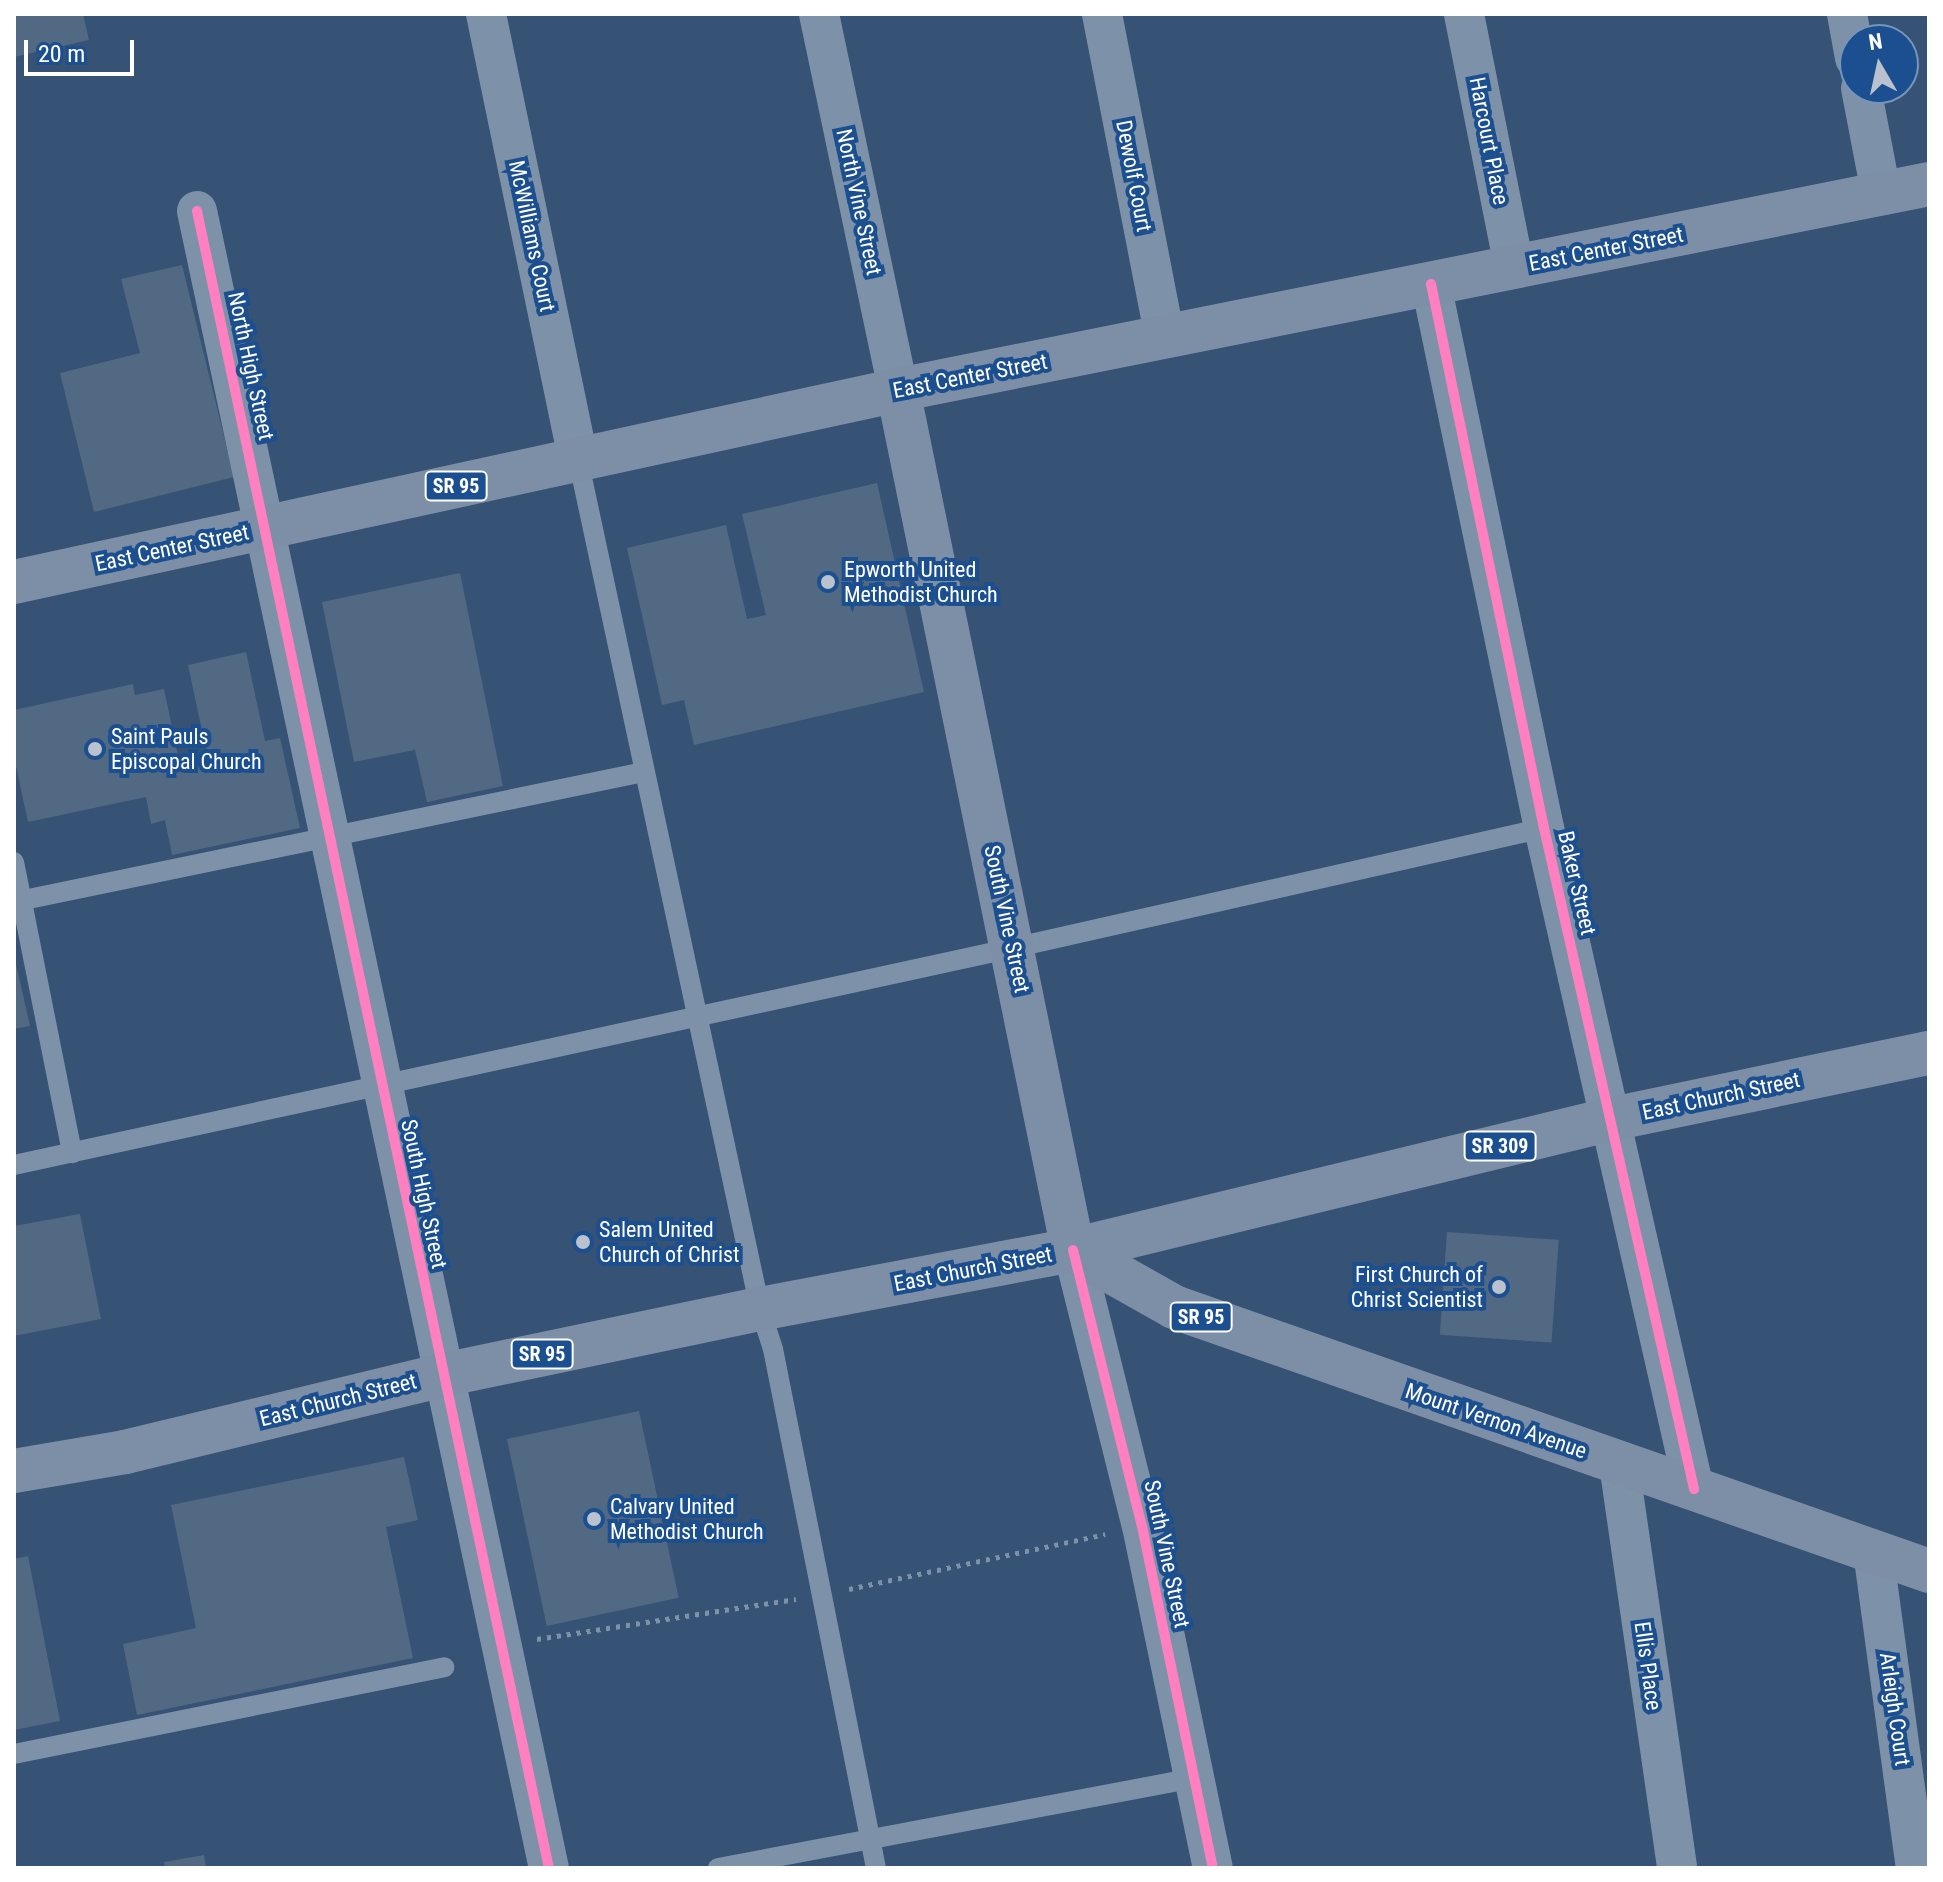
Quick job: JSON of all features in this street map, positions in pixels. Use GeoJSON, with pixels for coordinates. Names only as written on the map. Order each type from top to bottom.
{"type":"FeatureCollection","features":[{"type":"Feature","properties":{"kind":"main road","name":"East Center Street"},"geometry":{"type":"LineString","coordinates":[[14,582],[898,390],[1929,184]]}},
{"type":"Feature","properties":{"kind":"main road","name":"South Vine Street"},"geometry":{"type":"LineString","coordinates":[[898,390],[1073,1250]]}},
{"type":"Feature","properties":{"kind":"main road","name":"East Church Street"},"geometry":{"type":"LineString","coordinates":[[14,1471],[125,1452],[443,1375],[760,1309],[1073,1250],[1612,1119],[1929,1053]]}},
{"type":"Feature","properties":{"kind":"main road","name":"Mount Vernon Avenue"},"geometry":{"type":"LineString","coordinates":[[1073,1250],[1174,1307],[1929,1571]]}},
{"type":"Feature","properties":{"kind":"street","name":"McWilliams Court"},"geometry":{"type":"LineString","coordinates":[[486,14],[578,459]]}},
{"type":"Feature","properties":{"kind":"street","name":"North Vine Street"},"geometry":{"type":"LineString","coordinates":[[819,14],[898,390]]}},
{"type":"Feature","properties":{"kind":"street","name":"Dewolf Court"},"geometry":{"type":"LineString","coordinates":[[1102,14],[1165,338]]}},
{"type":"Feature","properties":{"kind":"street","name":"Harcourt Place"},"geometry":{"type":"LineString","coordinates":[[1464,14],[1514,267]]}},
{"type":"Feature","properties":{"kind":"street"},"geometry":{"type":"LineString","coordinates":[[1864,104],[1881,193]]}},
{"type":"Feature","properties":{"kind":"street","name":"North High Street"},"geometry":{"type":"LineString","coordinates":[[197,211],[265,528]]}},
{"type":"Feature","properties":{"kind":"street","name":"Baker Street"},"geometry":{"type":"LineString","coordinates":[[1431,284],[1544,828],[1694,1489]]}},
{"type":"Feature","properties":{"kind":"street","name":"South High Street"},"geometry":{"type":"LineString","coordinates":[[265,528],[549,1868]]}},
{"type":"Feature","properties":{"kind":"street","name":"South Vine Street"},"geometry":{"type":"LineString","coordinates":[[1073,1250],[1142,1526],[1213,1868]]}},
{"type":"Feature","properties":{"kind":"street","name":"Ellis Place"},"geometry":{"type":"LineString","coordinates":[[1619,1464],[1677,1868]]}},
{"type":"Feature","properties":{"kind":"street","name":"Arleigh Court"},"geometry":{"type":"LineString","coordinates":[[1873,1551],[1916,1868]]}},
{"type":"Feature","properties":{"kind":"lane"},"geometry":{"type":"LineString","coordinates":[[578,459],[760,1309],[773,1349],[876,1868]]}},
{"type":"Feature","properties":{"kind":"lane"},"geometry":{"type":"LineString","coordinates":[[18,901],[644,772]]}},
{"type":"Feature","properties":{"kind":"lane"},"geometry":{"type":"LineString","coordinates":[[14,1165],[697,1018],[1544,828]]}},
{"type":"Feature","properties":{"kind":"lane"},"geometry":{"type":"LineString","coordinates":[[14,862],[18,901],[72,1153]]}},
{"type":"Feature","properties":{"kind":"lane"},"geometry":{"type":"LineString","coordinates":[[14,1754],[444,1667]]}},
{"type":"Feature","properties":{"kind":"lane"},"geometry":{"type":"LineString","coordinates":[[718,1868],[1194,1778]]}},
{"type":"Feature","properties":{"kind":"building"},"geometry":{"type":"Polygon","coordinates":[[[14,14],[83,14],[89,40],[14,57],[14,14]]]}},
{"type":"Feature","properties":{"kind":"building"},"geometry":{"type":"Polygon","coordinates":[[[182,265],[234,477],[94,512],[60,373],[140,353],[121,279],[182,265]]]}},
{"type":"Feature","properties":{"kind":"building","name":"Epworth United Methodist Church"},"geometry":{"type":"Polygon","coordinates":[[[877,483],[924,692],[694,745],[684,700],[662,705],[627,548],[726,525],[747,619],[766,615],[742,514],[877,483]]]}},
{"type":"Feature","properties":{"kind":"building"},"geometry":{"type":"Polygon","coordinates":[[[460,573],[503,786],[427,802],[415,750],[354,762],[322,602],[460,573]]]}},
{"type":"Feature","properties":{"kind":"building","name":"Saint Pauls Episcopal Church"},"geometry":{"type":"Polygon","coordinates":[[[246,652],[265,741],[280,738],[300,828],[172,855],[165,820],[151,824],[146,797],[28,822],[14,757],[14,710],[133,684],[135,695],[164,689],[180,765],[208,759],[188,665],[246,652]]]}},
{"type":"Feature","properties":{"kind":"building"},"geometry":{"type":"Polygon","coordinates":[[[14,955],[30,1026],[14,1029],[14,955]]]}},
{"type":"Feature","properties":{"kind":"building"},"geometry":{"type":"Polygon","coordinates":[[[80,1214],[101,1319],[14,1336],[14,1226],[80,1214]]]}},
{"type":"Feature","properties":{"kind":"building","name":"First Church of Christ Scientist"},"geometry":{"type":"Polygon","coordinates":[[[1447,1232],[1559,1240],[1552,1343],[1440,1335],[1447,1232]]]}},
{"type":"Feature","properties":{"kind":"building","name":"Calvary United Methodist Church"},"geometry":{"type":"Polygon","coordinates":[[[639,1411],[679,1598],[547,1626],[507,1439],[639,1411]]]}},
{"type":"Feature","properties":{"kind":"building"},"geometry":{"type":"Polygon","coordinates":[[[404,1457],[418,1520],[386,1527],[413,1658],[137,1715],[123,1644],[196,1628],[171,1505],[404,1457]]]}},
{"type":"Feature","properties":{"kind":"building"},"geometry":{"type":"Polygon","coordinates":[[[28,1556],[60,1721],[14,1730],[14,1559],[28,1556]]]}},
{"type":"Feature","properties":{"kind":"building"},"geometry":{"type":"Polygon","coordinates":[[[204,1855],[206,1868],[165,1868],[164,1862],[204,1855]]]}},
{"type":"Feature","properties":{"kind":"cycle path"},"geometry":{"type":"LineString","coordinates":[[197,211],[549,1868]]}},
{"type":"Feature","properties":{"kind":"cycle path"},"geometry":{"type":"LineString","coordinates":[[1431,284],[1544,828],[1694,1489]]}},
{"type":"Feature","properties":{"kind":"cycle path"},"geometry":{"type":"LineString","coordinates":[[1073,1250],[1142,1526],[1213,1868]]}},
{"type":"Feature","properties":{"kind":"place","name":"Epworth United Methodist Church"},"geometry":{"type":"Point","coordinates":[828,582]}},
{"type":"Feature","properties":{"kind":"place","name":"Saint Pauls Episcopal Church"},"geometry":{"type":"Point","coordinates":[95,749]}},
{"type":"Feature","properties":{"kind":"place","name":"Salem United Church of Christ"},"geometry":{"type":"Point","coordinates":[583,1242]}},
{"type":"Feature","properties":{"kind":"place","name":"First Church of Christ Scientist"},"geometry":{"type":"Point","coordinates":[1499,1287]}},
{"type":"Feature","properties":{"kind":"place","name":"Calvary United Methodist Church"},"geometry":{"type":"Point","coordinates":[594,1519]}}]}
